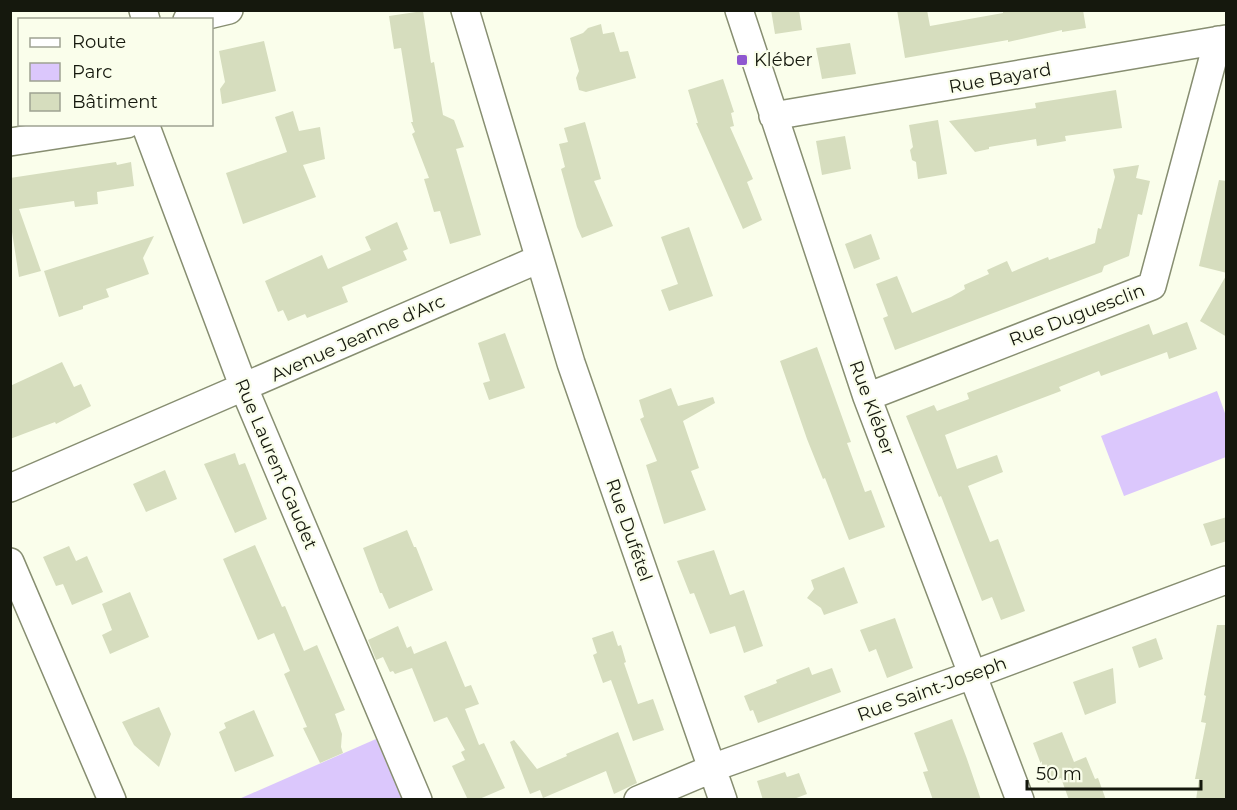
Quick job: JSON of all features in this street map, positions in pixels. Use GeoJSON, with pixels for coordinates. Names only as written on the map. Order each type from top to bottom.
{"type":"FeatureCollection","features":[{"type":"Feature","properties":{"kind":"street"},"geometry":{"type":"LineString","coordinates":[[195,18],[229,10]]}},
{"type":"Feature","properties":{"kind":"street","name":"Rue Dufétel"},"geometry":{"type":"LineString","coordinates":[[465,10],[571,363],[723,800]]}},
{"type":"Feature","properties":{"kind":"street","name":"Rue Kléber"},"geometry":{"type":"LineString","coordinates":[[739,10],[867,397],[1020,800]]}},
{"type":"Feature","properties":{"kind":"street","name":"Rue Bayard"},"geometry":{"type":"LineString","coordinates":[[773,116],[1222,40]]}},
{"type":"Feature","properties":{"kind":"street","name":"Rue Duguesclin"},"geometry":{"type":"LineString","coordinates":[[867,397],[1152,286],[1222,40]]}},
{"type":"Feature","properties":{"kind":"street"},"geometry":{"type":"LineString","coordinates":[[10,142],[114,126]]}},
{"type":"Feature","properties":{"kind":"street","name":"Rue Laurent Gaudet"},"geometry":{"type":"LineString","coordinates":[[146,126],[244,388],[418,800]]}},
{"type":"Feature","properties":{"kind":"street","name":"Avenue Jeanne d'Arc"},"geometry":{"type":"LineString","coordinates":[[10,488],[539,259]]}},
{"type":"Feature","properties":{"kind":"street"},"geometry":{"type":"LineString","coordinates":[[10,562],[105,798]]}},
{"type":"Feature","properties":{"kind":"street","name":"Rue Saint-Joseph"},"geometry":{"type":"LineString","coordinates":[[638,800],[712,769],[1227,580]]}},
{"type":"Feature","properties":{"kind":"green space"},"geometry":{"type":"Polygon","coordinates":[[[1217,391],[1226,416],[1226,457],[1124,496],[1101,436],[1217,391]]]}},
{"type":"Feature","properties":{"kind":"green space"},"geometry":{"type":"Polygon","coordinates":[[[376,739],[402,799],[239,799],[376,739]]]}},
{"type":"Feature","properties":{"kind":"building"},"geometry":{"type":"Polygon","coordinates":[[[771,10],[799,10],[802,30],[775,34],[771,10]]]}},
{"type":"Feature","properties":{"kind":"building"},"geometry":{"type":"Polygon","coordinates":[[[897,10],[927,10],[930,26],[1003,13],[1003,10],[1083,10],[1086,28],[1062,32],[1062,30],[1008,42],[1008,40],[905,58],[897,10]]]}},
{"type":"Feature","properties":{"kind":"building"},"geometry":{"type":"Polygon","coordinates":[[[423,11],[431,63],[434,62],[443,115],[454,120],[464,147],[456,149],[481,235],[450,244],[440,211],[434,212],[424,179],[429,178],[412,134],[415,132],[411,122],[413,122],[401,48],[394,49],[389,16],[423,11]]]}},
{"type":"Feature","properties":{"kind":"building"},"geometry":{"type":"Polygon","coordinates":[[[601,24],[603,34],[614,32],[620,52],[628,51],[636,78],[586,92],[579,90],[576,78],[579,71],[570,38],[601,24]]]}},
{"type":"Feature","properties":{"kind":"building"},"geometry":{"type":"Polygon","coordinates":[[[264,41],[276,91],[222,104],[220,89],[225,82],[219,51],[264,41]]]}},
{"type":"Feature","properties":{"kind":"building"},"geometry":{"type":"Polygon","coordinates":[[[850,43],[856,74],[822,79],[816,48],[850,43]]]}},
{"type":"Feature","properties":{"kind":"building"},"geometry":{"type":"Polygon","coordinates":[[[723,79],[734,112],[731,113],[734,126],[730,127],[753,179],[747,182],[762,220],[743,229],[696,123],[698,123],[688,90],[723,79]]]}},
{"type":"Feature","properties":{"kind":"building"},"geometry":{"type":"Polygon","coordinates":[[[1116,90],[1122,128],[1065,136],[1066,141],[1037,146],[1036,139],[989,147],[989,149],[975,152],[949,121],[1036,108],[1035,103],[1116,90]]]}},
{"type":"Feature","properties":{"kind":"building"},"geometry":{"type":"Polygon","coordinates":[[[293,111],[299,131],[320,127],[325,159],[303,165],[316,197],[243,224],[226,173],[287,152],[275,117],[293,111]]]}},
{"type":"Feature","properties":{"kind":"building"},"geometry":{"type":"Polygon","coordinates":[[[938,120],[947,174],[918,179],[916,162],[912,160],[910,150],[913,147],[909,125],[938,120]]]}},
{"type":"Feature","properties":{"kind":"building"},"geometry":{"type":"Polygon","coordinates":[[[585,122],[601,179],[594,181],[613,226],[582,238],[561,169],[565,167],[559,144],[568,142],[564,128],[585,122]]]}},
{"type":"Feature","properties":{"kind":"building"},"geometry":{"type":"Polygon","coordinates":[[[845,136],[851,169],[822,175],[816,141],[845,136]]]}},
{"type":"Feature","properties":{"kind":"building"},"geometry":{"type":"Polygon","coordinates":[[[116,162],[117,165],[131,162],[134,186],[97,192],[98,204],[75,207],[74,201],[19,209],[41,271],[19,277],[10,219],[10,178],[116,162]]]}},
{"type":"Feature","properties":{"kind":"building"},"geometry":{"type":"Polygon","coordinates":[[[1139,165],[1136,178],[1150,181],[1142,215],[1138,214],[1129,256],[1104,266],[1102,272],[895,350],[883,318],[888,316],[876,284],[897,276],[912,313],[951,297],[965,289],[964,285],[989,274],[987,270],[1007,261],[1012,272],[1048,257],[1049,260],[1095,243],[1115,177],[1113,169],[1139,165]]]}},
{"type":"Feature","properties":{"kind":"building"},"geometry":{"type":"Polygon","coordinates":[[[1219,180],[1227,181],[1227,273],[1199,266],[1219,180]]]}},
{"type":"Feature","properties":{"kind":"building"},"geometry":{"type":"Polygon","coordinates":[[[397,222],[408,249],[403,251],[407,260],[342,287],[348,302],[307,318],[305,314],[288,321],[283,310],[278,312],[265,281],[322,255],[328,269],[371,250],[365,237],[397,222]]]}},
{"type":"Feature","properties":{"kind":"building"},"geometry":{"type":"Polygon","coordinates":[[[689,227],[713,296],[669,311],[661,290],[678,284],[661,237],[689,227]]]}},
{"type":"Feature","properties":{"kind":"building"},"geometry":{"type":"Polygon","coordinates":[[[871,234],[880,259],[854,269],[845,244],[871,234]]]}},
{"type":"Feature","properties":{"kind":"building"},"geometry":{"type":"Polygon","coordinates":[[[154,236],[143,258],[149,274],[106,289],[109,297],[59,317],[44,271],[154,236]]]}},
{"type":"Feature","properties":{"kind":"building"},"geometry":{"type":"Polygon","coordinates":[[[1227,274],[1227,337],[1200,321],[1227,274]]]}},
{"type":"Feature","properties":{"kind":"building"},"geometry":{"type":"Polygon","coordinates":[[[1187,322],[1197,349],[1169,359],[1167,352],[1101,376],[1099,371],[1059,387],[1061,391],[945,435],[957,469],[997,455],[1003,472],[968,486],[990,542],[998,539],[1025,611],[1001,620],[992,597],[982,601],[941,496],[939,497],[906,416],[934,405],[937,411],[969,399],[967,393],[1149,324],[1153,335],[1187,322]]]}},
{"type":"Feature","properties":{"kind":"building"},"geometry":{"type":"Polygon","coordinates":[[[505,333],[525,388],[489,400],[483,383],[490,381],[478,343],[505,333]]]}},
{"type":"Feature","properties":{"kind":"building"},"geometry":{"type":"Polygon","coordinates":[[[817,347],[851,442],[847,443],[865,492],[871,490],[885,527],[849,540],[807,439],[780,361],[817,347]]]}},
{"type":"Feature","properties":{"kind":"building"},"geometry":{"type":"Polygon","coordinates":[[[62,362],[74,387],[81,384],[91,406],[56,424],[55,422],[10,439],[10,386],[62,362]]]}},
{"type":"Feature","properties":{"kind":"building"},"geometry":{"type":"Polygon","coordinates":[[[671,388],[678,406],[713,397],[715,403],[683,421],[699,468],[691,471],[706,510],[664,524],[646,465],[657,461],[640,419],[644,417],[639,400],[671,388]]]}},
{"type":"Feature","properties":{"kind":"building"},"geometry":{"type":"Polygon","coordinates":[[[235,453],[239,465],[245,463],[267,519],[235,533],[204,464],[235,453]]]}},
{"type":"Feature","properties":{"kind":"building"},"geometry":{"type":"Polygon","coordinates":[[[165,470],[177,499],[146,512],[133,484],[165,470]]]}},
{"type":"Feature","properties":{"kind":"building"},"geometry":{"type":"Polygon","coordinates":[[[1227,517],[1227,541],[1211,546],[1203,524],[1227,517]]]}},
{"type":"Feature","properties":{"kind":"building"},"geometry":{"type":"Polygon","coordinates":[[[407,530],[433,590],[389,609],[380,593],[363,548],[407,530]]]}},
{"type":"Feature","properties":{"kind":"building"},"geometry":{"type":"Polygon","coordinates":[[[255,545],[304,651],[317,645],[345,710],[335,714],[342,734],[343,753],[320,763],[303,728],[307,727],[284,674],[290,671],[274,633],[258,640],[223,559],[255,545]]]}},
{"type":"Feature","properties":{"kind":"building"},"geometry":{"type":"Polygon","coordinates":[[[69,546],[76,561],[87,556],[103,592],[72,605],[63,584],[56,586],[43,557],[69,546]]]}},
{"type":"Feature","properties":{"kind":"building"},"geometry":{"type":"Polygon","coordinates":[[[714,550],[730,595],[744,590],[763,646],[744,653],[735,626],[710,634],[694,593],[690,594],[677,561],[714,550]]]}},
{"type":"Feature","properties":{"kind":"building"},"geometry":{"type":"Polygon","coordinates":[[[844,567],[858,603],[824,615],[821,608],[807,598],[814,589],[811,580],[844,567]]]}},
{"type":"Feature","properties":{"kind":"building"},"geometry":{"type":"Polygon","coordinates":[[[130,592],[149,637],[110,654],[102,635],[112,630],[102,604],[130,592]]]}},
{"type":"Feature","properties":{"kind":"building"},"geometry":{"type":"Polygon","coordinates":[[[895,618],[913,668],[887,678],[876,649],[869,652],[860,630],[895,618]]]}},
{"type":"Feature","properties":{"kind":"building"},"geometry":{"type":"Polygon","coordinates":[[[1217,625],[1227,625],[1227,800],[1196,800],[1199,779],[1195,779],[1206,723],[1201,722],[1206,696],[1204,695],[1217,625]]]}},
{"type":"Feature","properties":{"kind":"building"},"geometry":{"type":"Polygon","coordinates":[[[398,626],[407,648],[411,646],[414,654],[446,641],[465,687],[471,685],[479,704],[465,709],[479,745],[484,743],[505,788],[477,800],[468,800],[452,766],[465,760],[461,752],[465,750],[447,717],[434,722],[412,668],[395,674],[393,671],[390,672],[383,657],[376,660],[368,640],[398,626]]]}},
{"type":"Feature","properties":{"kind":"building"},"geometry":{"type":"Polygon","coordinates":[[[613,631],[618,646],[621,645],[626,662],[624,663],[638,704],[653,699],[664,730],[633,741],[611,680],[603,683],[593,655],[597,653],[592,638],[613,631]]]}},
{"type":"Feature","properties":{"kind":"building"},"geometry":{"type":"Polygon","coordinates":[[[1156,638],[1163,659],[1139,668],[1132,647],[1156,638]]]}},
{"type":"Feature","properties":{"kind":"building"},"geometry":{"type":"Polygon","coordinates":[[[809,667],[812,675],[832,668],[841,692],[758,723],[744,696],[809,667]]]}},
{"type":"Feature","properties":{"kind":"building"},"geometry":{"type":"Polygon","coordinates":[[[1113,668],[1116,703],[1085,715],[1073,682],[1113,668]]]}},
{"type":"Feature","properties":{"kind":"building"},"geometry":{"type":"Polygon","coordinates":[[[159,707],[171,734],[159,767],[134,745],[122,722],[159,707]]]}},
{"type":"Feature","properties":{"kind":"building"},"geometry":{"type":"Polygon","coordinates":[[[254,710],[274,756],[235,772],[219,732],[226,728],[224,723],[254,710]]]}},
{"type":"Feature","properties":{"kind":"building"},"geometry":{"type":"Polygon","coordinates":[[[952,719],[981,800],[933,800],[923,772],[928,771],[914,733],[952,719]]]}},
{"type":"Feature","properties":{"kind":"building"},"geometry":{"type":"Polygon","coordinates":[[[618,732],[637,783],[614,794],[606,771],[543,798],[540,790],[530,794],[510,742],[514,740],[537,769],[618,732]]]}},
{"type":"Feature","properties":{"kind":"building"},"geometry":{"type":"Polygon","coordinates":[[[1062,732],[1074,762],[1086,757],[1095,779],[1098,778],[1106,800],[1069,800],[1061,778],[1048,783],[1033,743],[1062,732]]]}},
{"type":"Feature","properties":{"kind":"building"},"geometry":{"type":"Polygon","coordinates":[[[785,772],[787,777],[799,773],[807,794],[791,800],[763,800],[757,781],[785,772]]]}},
{"type":"Feature","properties":{"kind":"place","name":"Kléber"},"geometry":{"type":"Point","coordinates":[742,60]}}]}
